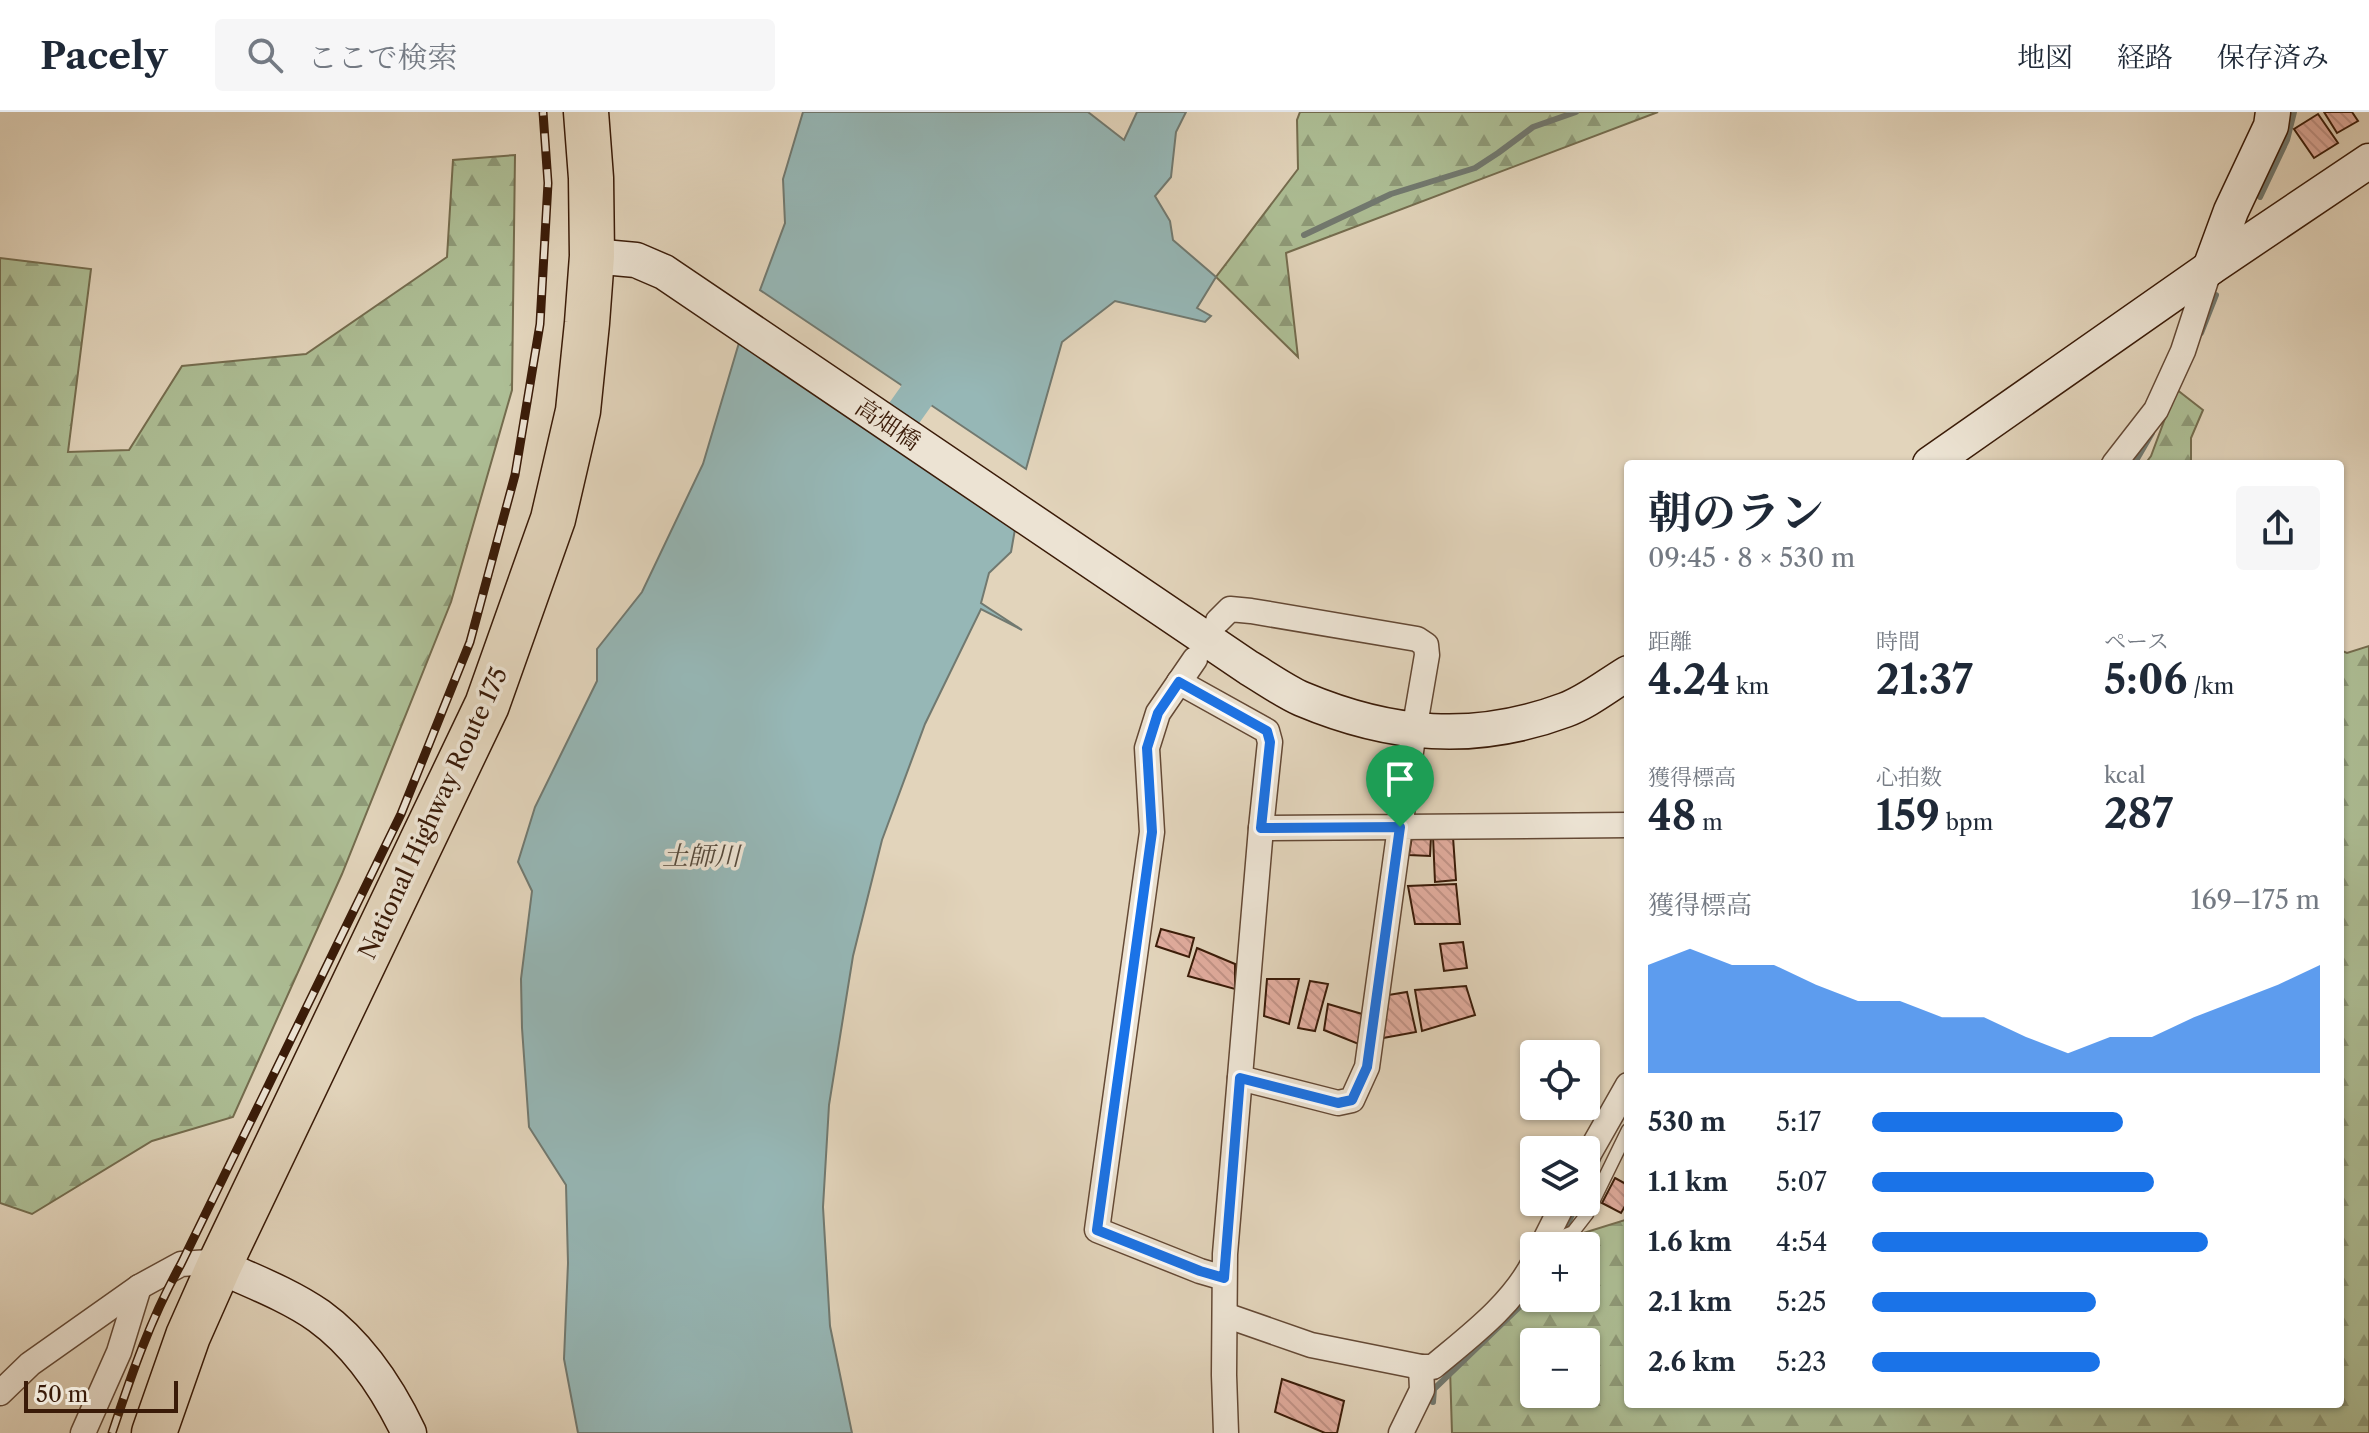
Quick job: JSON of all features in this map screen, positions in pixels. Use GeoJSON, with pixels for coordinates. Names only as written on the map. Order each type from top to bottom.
{"type":"FeatureCollection","features":[{"type":"Feature","properties":{"kind":"highway","name":"National Highway Route 175"},"geometry":{"type":"LineString","coordinates":[[154,1433],[188,1336],[219,1266],[487,705],[553,519],[578,411],[592,256],[586,112]]}},
{"type":"Feature","properties":{"kind":"street"},"geometry":{"type":"LineString","coordinates":[[2117,460],[2156,410],[2183,351],[2231,211],[2271,126],[2273,112]]}},
{"type":"Feature","properties":{"kind":"street"},"geometry":{"type":"LineString","coordinates":[[1936,460],[2369,161]]}},
{"type":"Feature","properties":{"kind":"street","name":"高畑橋"},"geometry":{"type":"LineString","coordinates":[[592,256],[636,260],[664,272],[1113,577],[1249,668],[1300,698],[1362,721],[1414,731],[1459,733],[1516,725],[1567,709],[1624,675]]}},
{"type":"Feature","properties":{"kind":"street"},"geometry":{"type":"LineString","coordinates":[[1218,621],[1230,609],[1417,639],[1426,645],[1427,655],[1367,1067],[1352,1100],[1338,1103],[1240,1078]]}},
{"type":"Feature","properties":{"kind":"street"},"geometry":{"type":"LineString","coordinates":[[1195,659],[1158,713],[1147,748],[1152,832],[1097,1230],[1224,1278]]}},
{"type":"Feature","properties":{"kind":"street"},"geometry":{"type":"LineString","coordinates":[[1179,682],[1267,731],[1270,742],[1224,1278],[1226,1433]]}},
{"type":"Feature","properties":{"kind":"street"},"geometry":{"type":"LineString","coordinates":[[1261,828],[1624,825]]}},
{"type":"Feature","properties":{"kind":"street"},"geometry":{"type":"LineString","coordinates":[[1597,1136],[1624,1091]]}},
{"type":"Feature","properties":{"kind":"street"},"geometry":{"type":"LineString","coordinates":[[0,1393],[30,1364],[139,1287],[181,1264],[209,1262],[268,1288],[319,1317],[362,1356],[396,1407],[409,1433]]}},
{"type":"Feature","properties":{"kind":"street"},"geometry":{"type":"LineString","coordinates":[[1225,1315],[1311,1345],[1433,1367],[1486,1323],[1520,1285]]}},
{"type":"Feature","properties":{"kind":"street"},"geometry":{"type":"LineString","coordinates":[[83,1433],[119,1352],[139,1287]]}},
{"type":"Feature","properties":{"kind":"street"},"geometry":{"type":"LineString","coordinates":[[1401,1433],[1422,1390],[1421,1367]]}},
{"type":"Feature","properties":{"kind":"lane"},"geometry":{"type":"LineString","coordinates":[[1573,1232],[1587,1214],[1624,1138]]}},
{"type":"Feature","properties":{"kind":"green space"},"geometry":{"type":"Polygon","coordinates":[[[1300,112],[1658,112],[1286,253],[1298,357],[1216,277],[1298,169],[1297,120],[1300,112]]]}},
{"type":"Feature","properties":{"kind":"green space"},"geometry":{"type":"Polygon","coordinates":[[[515,155],[512,390],[451,602],[342,874],[233,1117],[152,1141],[32,1214],[0,1203],[0,258],[91,269],[68,452],[129,450],[182,366],[306,354],[447,257],[453,160],[515,155]]]}},
{"type":"Feature","properties":{"kind":"green space"},"geometry":{"type":"Polygon","coordinates":[[[2176,389],[2203,410],[2191,438],[2191,460],[2148,460],[2176,389]]]}},
{"type":"Feature","properties":{"kind":"green space"},"geometry":{"type":"Polygon","coordinates":[[[2369,646],[2369,1433],[1452,1433],[1450,1368],[1520,1277],[1520,1312],[1600,1312],[1600,1232],[1586,1232],[1624,1220],[1624,1408],[2344,1408],[2344,652],[2369,646]]]}},
{"type":"Feature","properties":{"kind":"water"},"geometry":{"type":"Polygon","coordinates":[[[803,112],[1088,112],[1124,140],[1137,112],[1186,112],[1176,132],[1171,177],[1155,196],[1170,221],[1173,240],[1216,277],[1197,308],[1211,316],[1205,322],[1115,301],[1062,342],[1026,469],[760,290],[785,223],[783,179],[803,112]]]}},
{"type":"Feature","properties":{"kind":"water","name":"土師川"},"geometry":{"type":"Polygon","coordinates":[[[741,336],[1017,518],[1011,552],[989,573],[981,603],[1022,630],[981,609],[925,724],[882,840],[853,956],[829,1105],[823,1207],[830,1326],[852,1433],[578,1433],[564,1359],[568,1263],[566,1185],[529,1127],[521,979],[532,891],[518,862],[535,807],[597,681],[597,649],[642,592],[703,464],[741,336]]]}},
{"type":"Feature","properties":{"kind":"building"},"geometry":{"type":"Polygon","coordinates":[[[2324,112],[2352,112],[2358,121],[2337,133],[2324,112]]]}},
{"type":"Feature","properties":{"kind":"building"},"geometry":{"type":"Polygon","coordinates":[[[2318,114],[2338,143],[2314,158],[2294,129],[2318,114]]]}},
{"type":"Feature","properties":{"kind":"building"},"geometry":{"type":"Polygon","coordinates":[[[1412,836],[1431,837],[1430,856],[1409,855],[1412,836]]]}},
{"type":"Feature","properties":{"kind":"building"},"geometry":{"type":"Polygon","coordinates":[[[1433,836],[1453,837],[1456,880],[1435,882],[1433,836]]]}},
{"type":"Feature","properties":{"kind":"building"},"geometry":{"type":"Polygon","coordinates":[[[1456,884],[1460,924],[1415,924],[1408,886],[1456,884]]]}},
{"type":"Feature","properties":{"kind":"building"},"geometry":{"type":"Polygon","coordinates":[[[1161,929],[1194,938],[1189,957],[1156,946],[1161,929]]]}},
{"type":"Feature","properties":{"kind":"building"},"geometry":{"type":"Polygon","coordinates":[[[1463,942],[1467,968],[1444,971],[1440,944],[1463,942]]]}},
{"type":"Feature","properties":{"kind":"building"},"geometry":{"type":"Polygon","coordinates":[[[1197,948],[1235,964],[1235,989],[1188,976],[1197,948]]]}},
{"type":"Feature","properties":{"kind":"building"},"geometry":{"type":"Polygon","coordinates":[[[1267,979],[1299,979],[1289,1024],[1264,1016],[1267,979]]]}},
{"type":"Feature","properties":{"kind":"building"},"geometry":{"type":"Polygon","coordinates":[[[1310,981],[1328,984],[1315,1031],[1298,1028],[1310,981]]]}},
{"type":"Feature","properties":{"kind":"building"},"geometry":{"type":"Polygon","coordinates":[[[1466,986],[1475,1015],[1422,1031],[1415,990],[1466,986]]]}},
{"type":"Feature","properties":{"kind":"building"},"geometry":{"type":"Polygon","coordinates":[[[1407,992],[1416,1032],[1383,1038],[1376,997],[1407,992]]]}},
{"type":"Feature","properties":{"kind":"building"},"geometry":{"type":"Polygon","coordinates":[[[1328,1004],[1369,1016],[1361,1045],[1324,1030],[1328,1004]]]}},
{"type":"Feature","properties":{"kind":"building"},"geometry":{"type":"Polygon","coordinates":[[[1615,1178],[1624,1183],[1624,1208],[1621,1213],[1602,1203],[1615,1178]]]}},
{"type":"Feature","properties":{"kind":"building"},"geometry":{"type":"Polygon","coordinates":[[[1282,1379],[1344,1401],[1337,1433],[1325,1433],[1275,1412],[1282,1379]]]}},
{"type":"Feature","properties":{"kind":"waterway"},"geometry":{"type":"LineString","coordinates":[[1304,235],[1391,194],[1475,168],[1533,127],[1576,112]]}},
{"type":"Feature","properties":{"kind":"waterway"},"geometry":{"type":"LineString","coordinates":[[2260,197],[2287,140],[2294,112]]}},
{"type":"Feature","properties":{"kind":"waterway"},"geometry":{"type":"LineString","coordinates":[[2201,333],[2216,295]]}},
{"type":"Feature","properties":{"kind":"waterway","name":"土師川"},"geometry":{"type":"LineString","coordinates":[[875,454],[917,395],[932,349]]}},
{"type":"Feature","properties":{"kind":"waterway"},"geometry":{"type":"LineString","coordinates":[[2136,460],[2152,433]]}},
{"type":"Feature","properties":{"kind":"waterway"},"geometry":{"type":"LineString","coordinates":[[1564,1232],[1571,1216]]}},
{"type":"Feature","properties":{"kind":"waterway"},"geometry":{"type":"LineString","coordinates":[[1433,1402],[1434,1389],[1520,1306]]}},
{"type":"Feature","properties":{"kind":"railway"},"geometry":{"type":"LineString","coordinates":[[112,1433],[134,1368],[160,1306],[401,814],[470,642],[515,475],[540,324],[548,183],[543,112]]}},
{"type":"Feature","properties":{"kind":"route"},"geometry":{"type":"LineString","coordinates":[[1179,682],[1267,731],[1270,742],[1261,828],[1400,827],[1367,1067],[1352,1100],[1338,1103],[1240,1078],[1224,1278],[1097,1230],[1152,832],[1147,748],[1158,713],[1179,682]]}}]}
